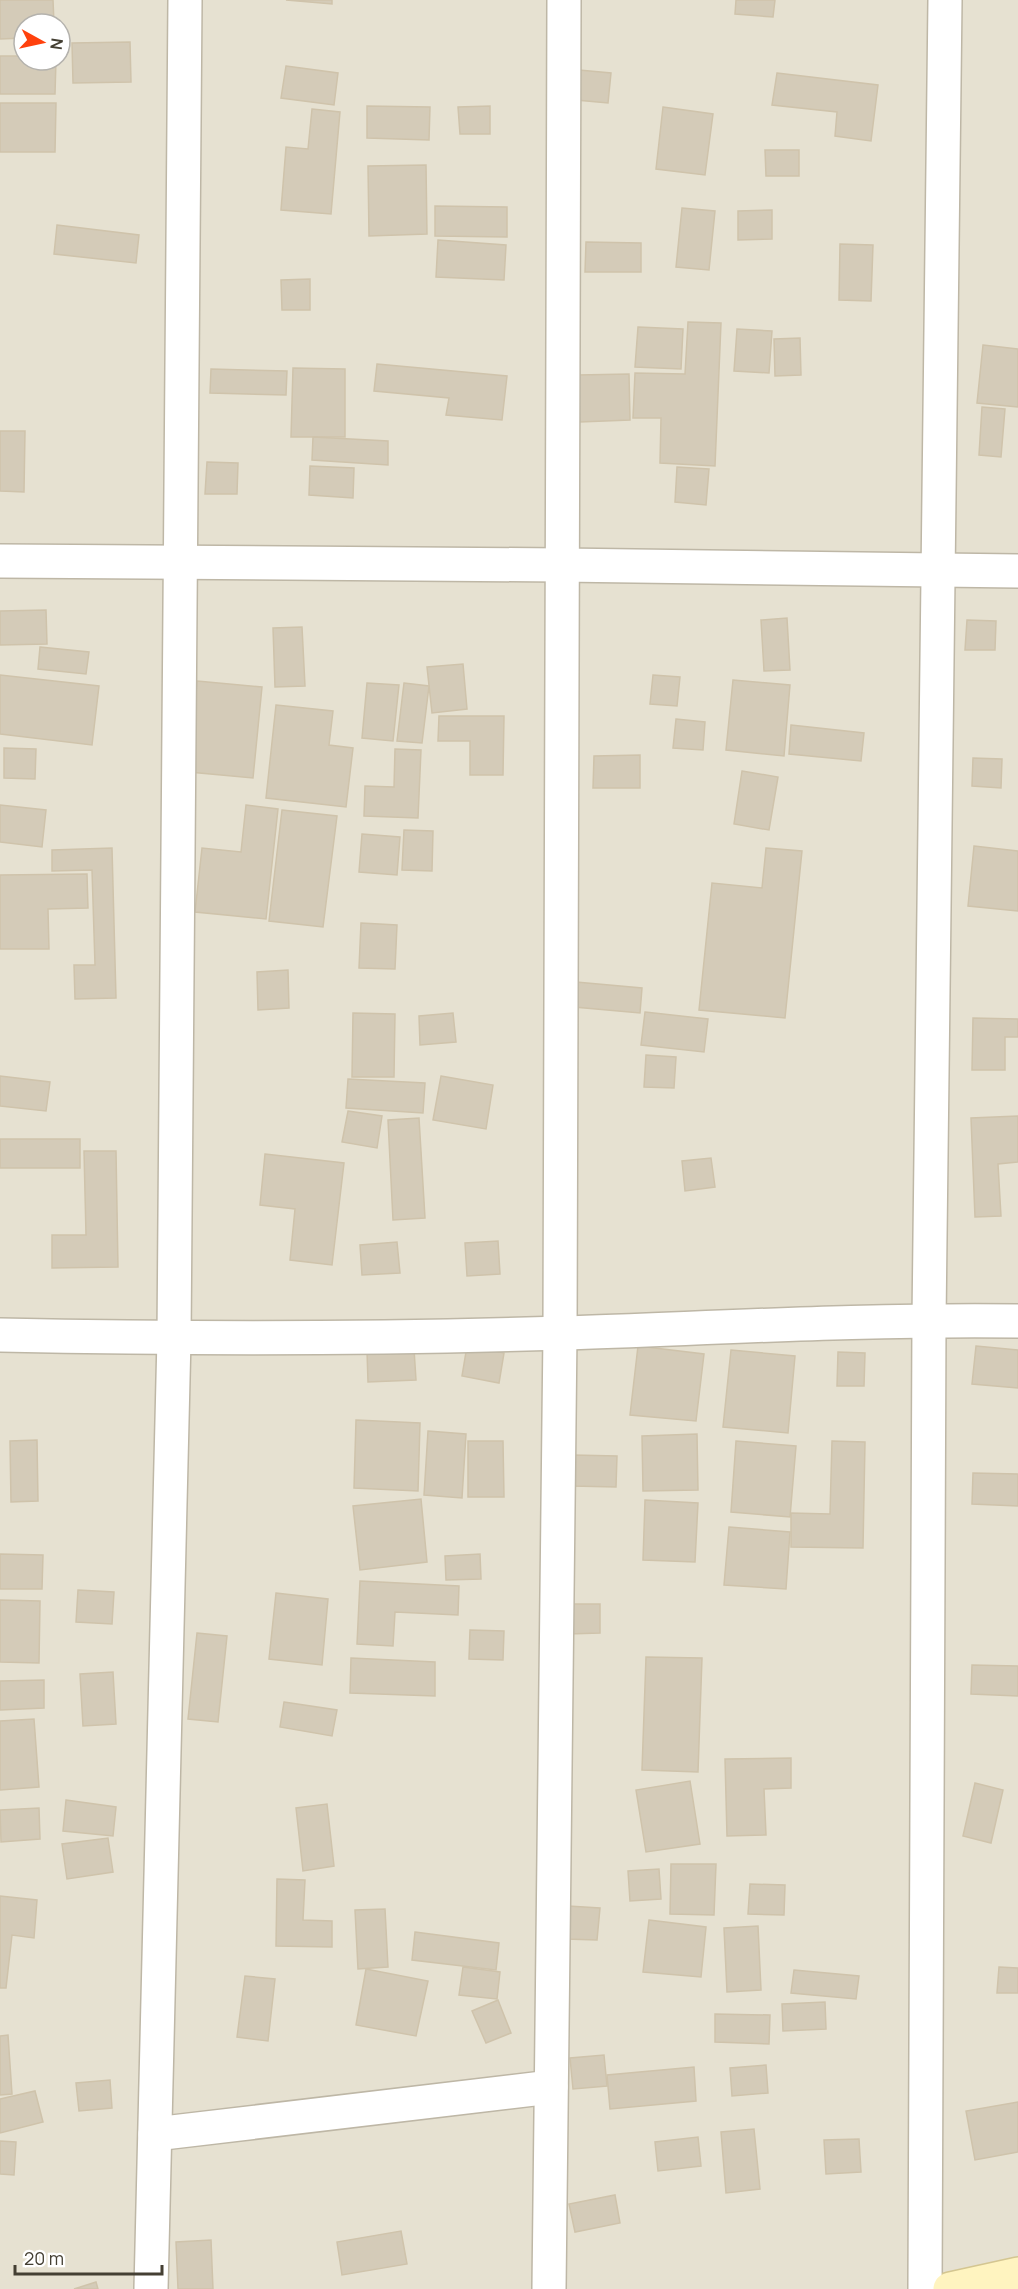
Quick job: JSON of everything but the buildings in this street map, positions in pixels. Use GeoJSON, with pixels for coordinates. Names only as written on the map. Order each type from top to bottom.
{"type":"FeatureCollection","features":[{"type":"Feature","properties":{"kind":"street"},"geometry":{"type":"LineString","coordinates":[[151,2289],[174,1338],[185,0]]}},
{"type":"Feature","properties":{"kind":"street"},"geometry":{"type":"LineString","coordinates":[[549,2289],[560,1333],[564,0]]}},
{"type":"Feature","properties":{"kind":"street"},"geometry":{"type":"LineString","coordinates":[[925,2289],[929,1320],[945,0]]}},
{"type":"Feature","properties":{"kind":"street"},"geometry":{"type":"LineString","coordinates":[[0,561],[1018,571]]}},
{"type":"Feature","properties":{"kind":"street"},"geometry":{"type":"LineString","coordinates":[[0,1335],[174,1338],[560,1333],[929,1320],[1018,1321]]}},
{"type":"Feature","properties":{"kind":"street"},"geometry":{"type":"LineString","coordinates":[[155,2134],[551,2087]]}},
{"type":"Feature","properties":{"kind":"street"},"geometry":{"type":"LineString","coordinates":[[950,2289],[1001,2281]]}},
{"type":"Feature","properties":{"kind":"shaded area"},"geometry":{"type":"Polygon","coordinates":[[[0,0],[1018,0],[1018,2289],[0,2289],[0,0]]]}}]}
